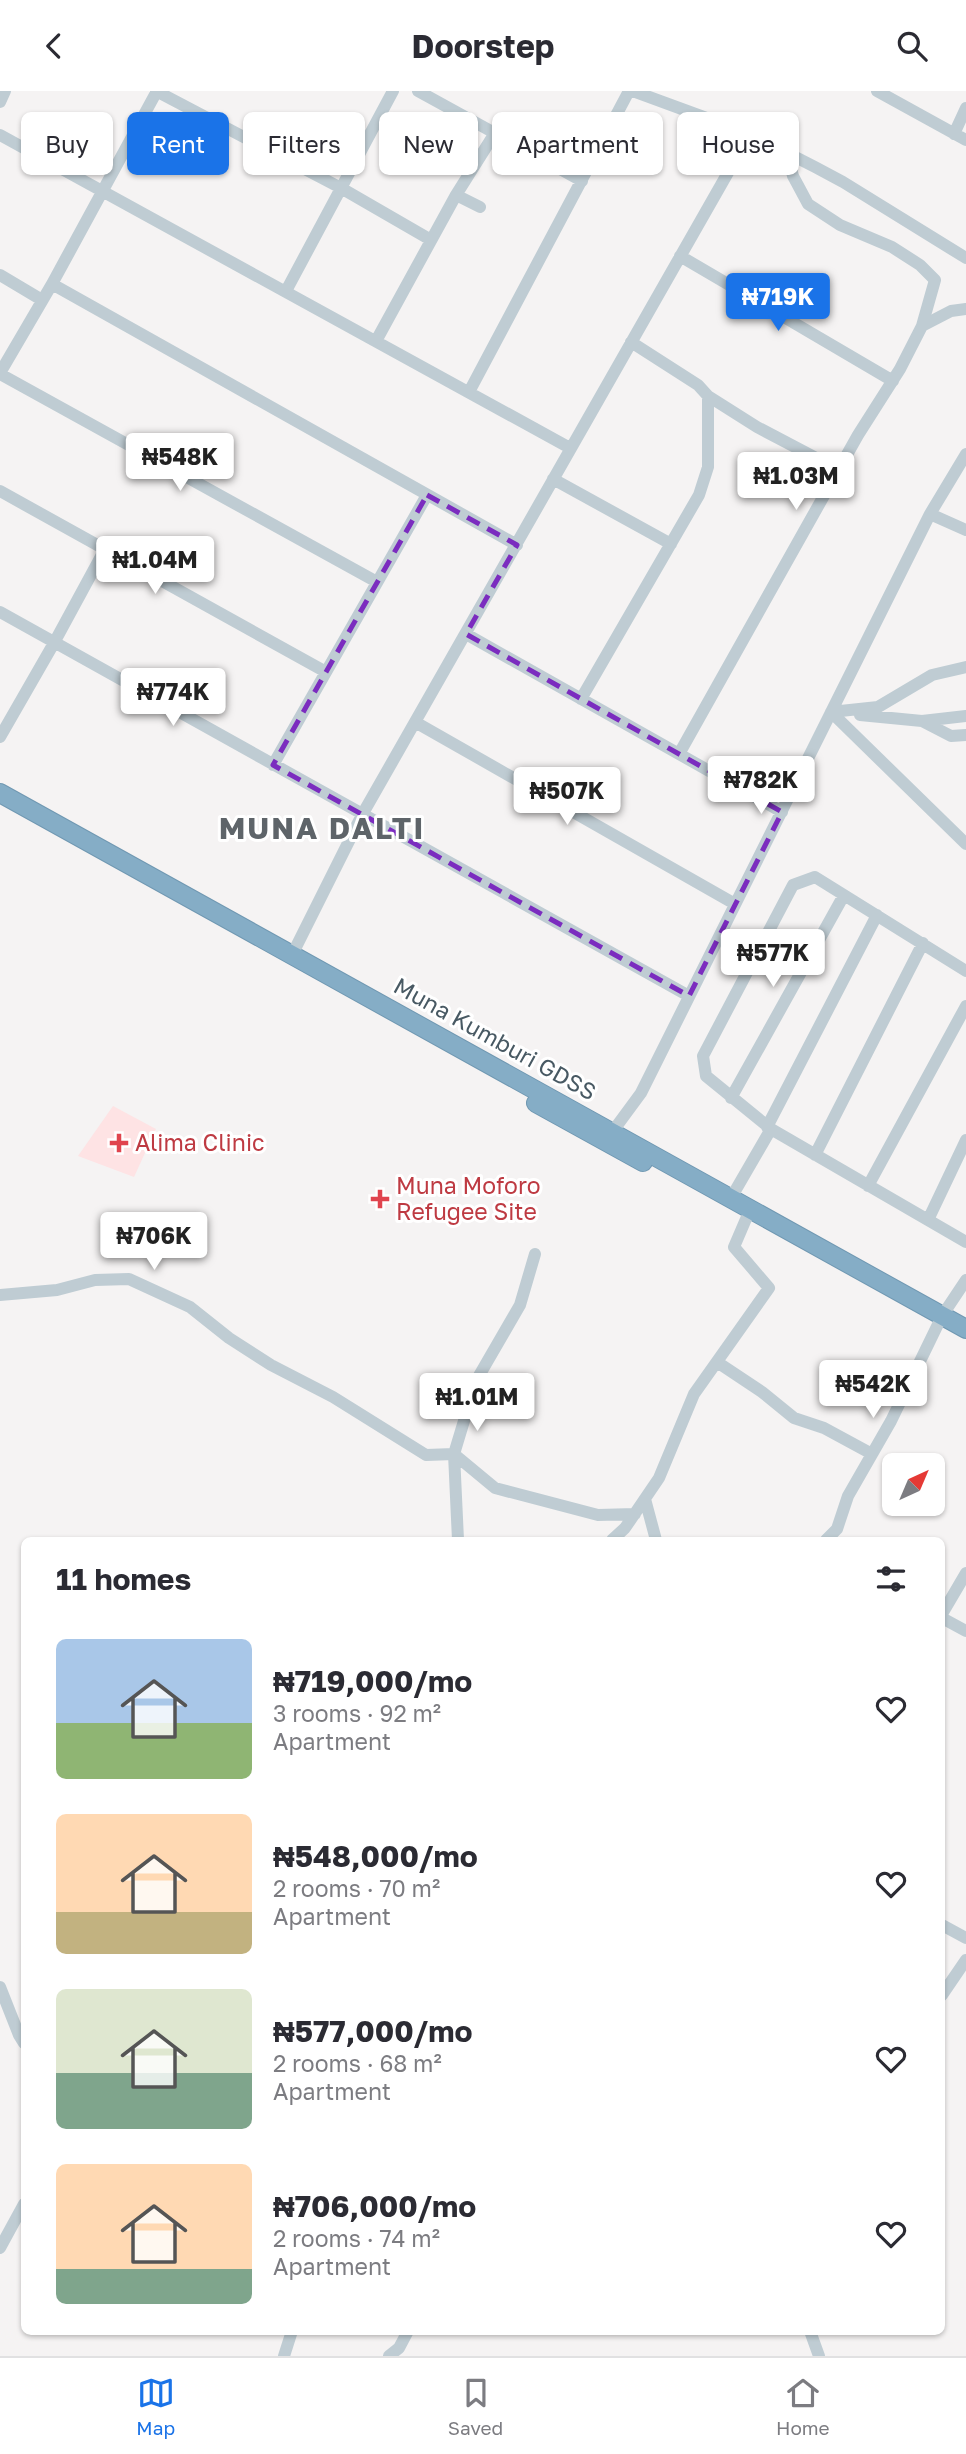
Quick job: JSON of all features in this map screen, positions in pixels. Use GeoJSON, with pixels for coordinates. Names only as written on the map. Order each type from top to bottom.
{"type":"FeatureCollection","features":[{"type":"Feature","properties":{"kind":"highway","name":"Muna Kumburi GDSS"},"geometry":{"type":"LineString","coordinates":[[0,793],[731,1198],[939,1320],[966,1341]]}},
{"type":"Feature","properties":{"kind":"highway","name":"Muna Kumburi GDSS"},"geometry":{"type":"LineString","coordinates":[[0,807],[746,1219],[939,1320],[966,1329]]}},
{"type":"Feature","properties":{"kind":"street"},"geometry":{"type":"LineString","coordinates":[[0,102],[5,91]]}},
{"type":"Feature","properties":{"kind":"street"},"geometry":{"type":"LineString","coordinates":[[377,582],[1,368],[52,284],[157,91],[341,188],[431,240]]}},
{"type":"Feature","properties":{"kind":"street"},"geometry":{"type":"LineString","coordinates":[[286,291],[391,94],[377,91]]}},
{"type":"Feature","properties":{"kind":"street"},"geometry":{"type":"LineString","coordinates":[[418,91],[492,131]]}},
{"type":"Feature","properties":{"kind":"street"},"geometry":{"type":"LineString","coordinates":[[877,91],[966,140]]}},
{"type":"Feature","properties":{"kind":"street"},"geometry":{"type":"LineString","coordinates":[[469,392],[582,181],[638,92],[691,112]]}},
{"type":"Feature","properties":{"kind":"street"},"geometry":{"type":"LineString","coordinates":[[954,134],[966,108]]}},
{"type":"Feature","properties":{"kind":"street"},"geometry":{"type":"LineString","coordinates":[[0,152],[0,136],[570,448]]}},
{"type":"Feature","properties":{"kind":"street"},"geometry":{"type":"LineString","coordinates":[[376,341],[456,195],[492,138]]}},
{"type":"Feature","properties":{"kind":"street"},"geometry":{"type":"LineString","coordinates":[[799,159],[844,182],[966,258]]}},
{"type":"Feature","properties":{"kind":"street"},"geometry":{"type":"LineString","coordinates":[[571,175],[582,181]]}},
{"type":"Feature","properties":{"kind":"street"},"geometry":{"type":"LineString","coordinates":[[292,955],[362,815],[726,175]]}},
{"type":"Feature","properties":{"kind":"street"},"geometry":{"type":"LineString","coordinates":[[679,754],[839,470],[893,381],[922,326],[935,280],[920,265],[892,247],[840,225],[808,204],[793,175]]}},
{"type":"Feature","properties":{"kind":"street"},"geometry":{"type":"LineString","coordinates":[[456,195],[480,207]]}},
{"type":"Feature","properties":{"kind":"street"},"geometry":{"type":"LineString","coordinates":[[680,256],[893,381]]}},
{"type":"Feature","properties":{"kind":"street"},"geometry":{"type":"LineString","coordinates":[[0,275],[42,300]]}},
{"type":"Feature","properties":{"kind":"street"},"geometry":{"type":"LineString","coordinates":[[52,284],[517,545]]}},
{"type":"Feature","properties":{"kind":"street"},"geometry":{"type":"LineString","coordinates":[[922,326],[951,311],[966,309]]}},
{"type":"Feature","properties":{"kind":"street"},"geometry":{"type":"LineString","coordinates":[[631,342],[757,427],[839,470]]}},
{"type":"Feature","properties":{"kind":"street"},"geometry":{"type":"LineString","coordinates":[[581,699],[699,495],[708,467],[708,396]]}},
{"type":"Feature","properties":{"kind":"street"},"geometry":{"type":"LineString","coordinates":[[612,1131],[641,1093],[930,514],[966,454]]}},
{"type":"Feature","properties":{"kind":"street"},"geometry":{"type":"LineString","coordinates":[[553,479],[671,544]]}},
{"type":"Feature","properties":{"kind":"street"},"geometry":{"type":"LineString","coordinates":[[0,491],[326,672]]}},
{"type":"Feature","properties":{"kind":"street"},"geometry":{"type":"LineString","coordinates":[[273,765],[427,495]]}},
{"type":"Feature","properties":{"kind":"street"},"geometry":{"type":"LineString","coordinates":[[930,514],[966,530]]}},
{"type":"Feature","properties":{"kind":"street"},"geometry":{"type":"LineString","coordinates":[[0,737],[105,549]]}},
{"type":"Feature","properties":{"kind":"street"},"geometry":{"type":"LineString","coordinates":[[0,612],[689,996]]}},
{"type":"Feature","properties":{"kind":"street"},"geometry":{"type":"LineString","coordinates":[[466,634],[782,812]]}},
{"type":"Feature","properties":{"kind":"street"},"geometry":{"type":"LineString","coordinates":[[831,712],[877,707],[932,675],[966,667]]}},
{"type":"Feature","properties":{"kind":"street"},"geometry":{"type":"LineString","coordinates":[[831,712],[922,721],[966,716]]}},
{"type":"Feature","properties":{"kind":"street"},"geometry":{"type":"LineString","coordinates":[[831,712],[966,844]]}},
{"type":"Feature","properties":{"kind":"street"},"geometry":{"type":"LineString","coordinates":[[922,721],[951,736],[966,735]]}},
{"type":"Feature","properties":{"kind":"street"},"geometry":{"type":"LineString","coordinates":[[415,722],[735,904]]}},
{"type":"Feature","properties":{"kind":"street"},"geometry":{"type":"LineString","coordinates":[[966,971],[815,877],[793,885],[703,1056],[706,1076],[769,1128],[966,1242]]}},
{"type":"Feature","properties":{"kind":"street"},"geometry":{"type":"LineString","coordinates":[[731,1098],[844,895]]}},
{"type":"Feature","properties":{"kind":"street"},"geometry":{"type":"LineString","coordinates":[[731,1198],[877,915]]}},
{"type":"Feature","properties":{"kind":"street"},"geometry":{"type":"LineString","coordinates":[[816,1155],[923,943]]}},
{"type":"Feature","properties":{"kind":"street"},"geometry":{"type":"LineString","coordinates":[[868,1186],[966,1006]]}},
{"type":"Feature","properties":{"kind":"street"},"geometry":{"type":"LineString","coordinates":[[928,1220],[966,1140]]}},
{"type":"Feature","properties":{"kind":"street"},"geometry":{"type":"LineString","coordinates":[[619,1537],[659,1478],[694,1394],[769,1288],[734,1247],[746,1219]]}},
{"type":"Feature","properties":{"kind":"street"},"geometry":{"type":"LineString","coordinates":[[458,1537],[454,1454],[476,1381],[520,1305],[536,1254]]}},
{"type":"Feature","properties":{"kind":"street"},"geometry":{"type":"LineString","coordinates":[[0,1295],[57,1290],[94,1280],[129,1279],[190,1307],[229,1338],[271,1365],[333,1397],[426,1455],[454,1454],[495,1488],[598,1515],[635,1514]]}},
{"type":"Feature","properties":{"kind":"street"},"geometry":{"type":"LineString","coordinates":[[829,1537],[837,1529],[848,1496],[891,1421],[939,1320],[966,1280]]}},
{"type":"Feature","properties":{"kind":"street"},"geometry":{"type":"LineString","coordinates":[[717,1362],[762,1392],[794,1418],[824,1428],[872,1454]]}},
{"type":"Feature","properties":{"kind":"street"},"geometry":{"type":"LineString","coordinates":[[645,1499],[655,1537]]}},
{"type":"Feature","properties":{"kind":"street"},"geometry":{"type":"LineString","coordinates":[[598,1515],[617,1537]]}},
{"type":"Feature","properties":{"kind":"street"},"geometry":{"type":"LineString","coordinates":[[945,1611],[966,1573]]}},
{"type":"Feature","properties":{"kind":"street"},"geometry":{"type":"LineString","coordinates":[[945,1618],[966,1631]]}},
{"type":"Feature","properties":{"kind":"street"},"geometry":{"type":"LineString","coordinates":[[945,1927],[966,1938]]}},
{"type":"Feature","properties":{"kind":"street"},"geometry":{"type":"LineString","coordinates":[[945,1991],[966,1960]]}},
{"type":"Feature","properties":{"kind":"street"},"geometry":{"type":"LineString","coordinates":[[0,1987],[21,2038]]}},
{"type":"Feature","properties":{"kind":"street"},"geometry":{"type":"LineString","coordinates":[[0,2248],[21,2210]]}},
{"type":"Feature","properties":{"kind":"street"},"geometry":{"type":"LineString","coordinates":[[284,2356],[291,2335]]}},
{"type":"Feature","properties":{"kind":"street"},"geometry":{"type":"LineString","coordinates":[[389,2356],[399,2348],[406,2335]]}},
{"type":"Feature","properties":{"kind":"street"},"geometry":{"type":"LineString","coordinates":[[811,2335],[819,2356]]}},
{"type":"Feature","properties":{"kind":"highlighted area"},"geometry":{"type":"Polygon","coordinates":[[[427,495],[517,545],[466,634],[782,812],[689,996],[273,765],[427,495]]]}},
{"type":"Feature","properties":{"kind":"shaded area","name":"Alima Clinic"},"geometry":{"type":"Polygon","coordinates":[[[113,1106],[156,1129],[134,1177],[78,1156],[113,1106]]]}},
{"type":"Feature","properties":{"kind":"place","name":"Alima Clinic"},"geometry":{"type":"Point","coordinates":[119,1143]}},
{"type":"Feature","properties":{"kind":"place","name":"Muna Moforo Refugee Site"},"geometry":{"type":"Point","coordinates":[380,1199]}},
{"type":"Feature","properties":{"kind":"district","name":"MUNA DALTI"},"geometry":{"type":"Point","coordinates":[322,829]}}]}
